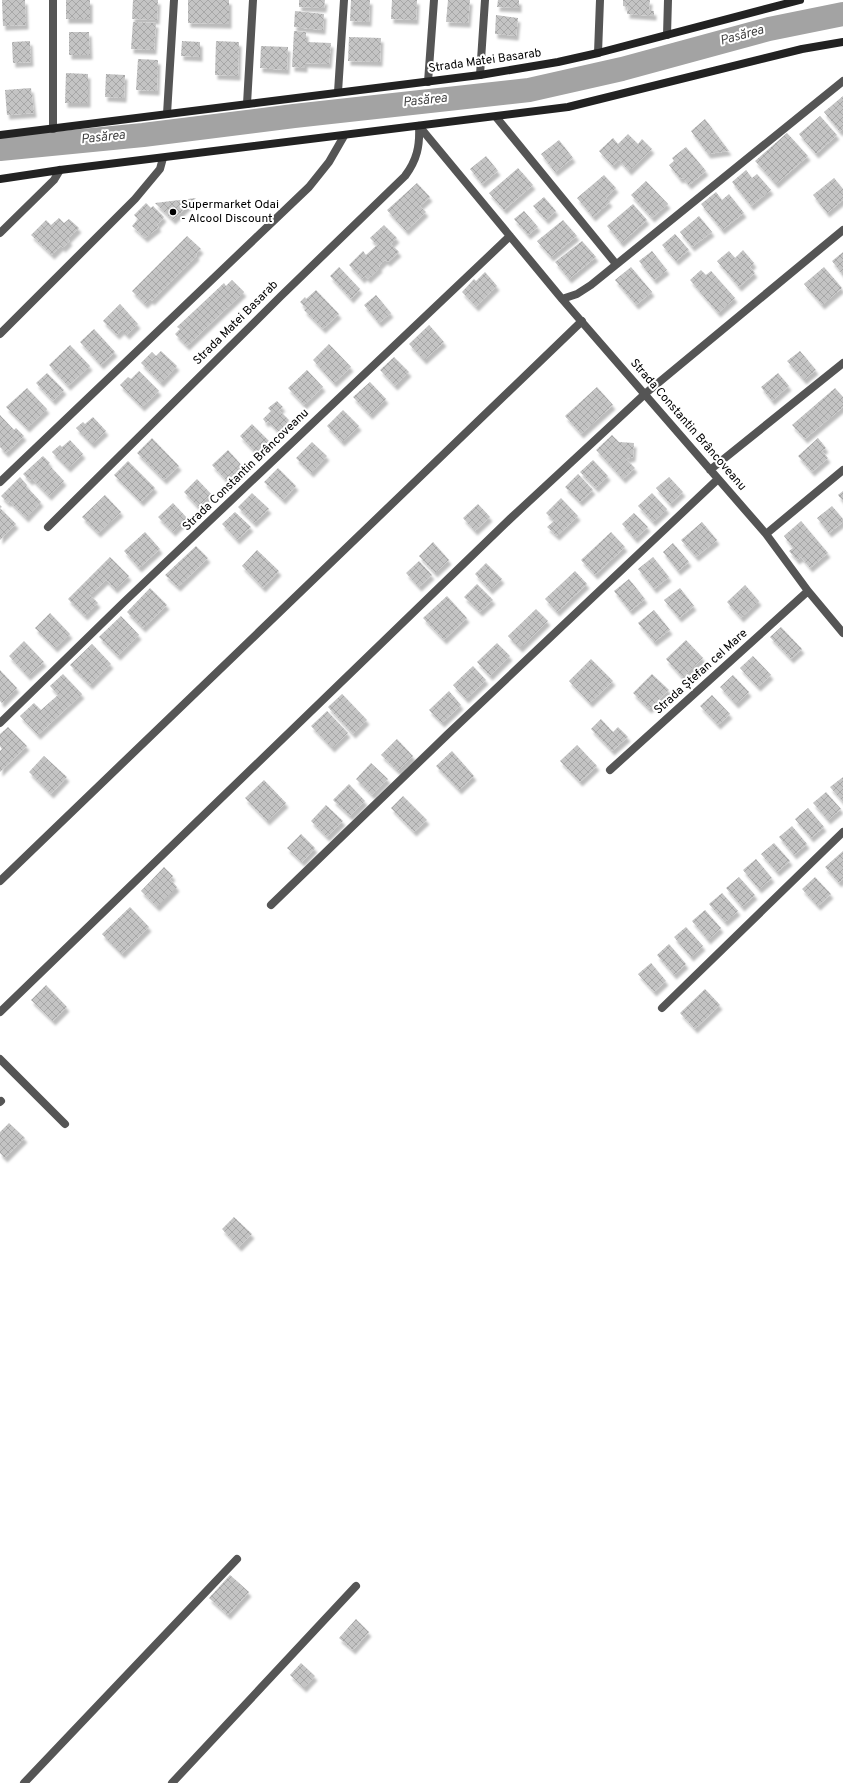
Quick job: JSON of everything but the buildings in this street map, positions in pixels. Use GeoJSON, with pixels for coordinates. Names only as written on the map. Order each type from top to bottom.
{"type":"FeatureCollection","features":[{"type":"Feature","properties":{"kind":"street"},"geometry":{"type":"LineString","coordinates":[[52,129],[54,0]]}},
{"type":"Feature","properties":{"kind":"street"},"geometry":{"type":"LineString","coordinates":[[167,114],[174,0]]}},
{"type":"Feature","properties":{"kind":"street"},"geometry":{"type":"LineString","coordinates":[[248,104],[253,0]]}},
{"type":"Feature","properties":{"kind":"street"},"geometry":{"type":"LineString","coordinates":[[338,92],[344,0]]}},
{"type":"Feature","properties":{"kind":"street"},"geometry":{"type":"LineString","coordinates":[[428,82],[434,0]]}},
{"type":"Feature","properties":{"kind":"street"},"geometry":{"type":"LineString","coordinates":[[480,75],[485,0]]}},
{"type":"Feature","properties":{"kind":"street"},"geometry":{"type":"LineString","coordinates":[[598,53],[600,0]]}},
{"type":"Feature","properties":{"kind":"street"},"geometry":{"type":"LineString","coordinates":[[667,35],[668,0]]}},
{"type":"Feature","properties":{"kind":"street","name":"Strada Matei Basarab"},"geometry":{"type":"LineString","coordinates":[[0,135],[428,82],[558,62],[598,53],[800,0]]}},
{"type":"Feature","properties":{"kind":"street"},"geometry":{"type":"LineString","coordinates":[[0,179],[60,170],[568,108],[802,49],[843,42]]}},
{"type":"Feature","properties":{"kind":"street"},"geometry":{"type":"LineString","coordinates":[[562,299],[578,294],[843,81]]}},
{"type":"Feature","properties":{"kind":"street"},"geometry":{"type":"LineString","coordinates":[[496,116],[616,264]]}},
{"type":"Feature","properties":{"kind":"street","name":"Strada Matei Basarab"},"geometry":{"type":"LineString","coordinates":[[48,527],[275,301],[405,176],[414,164],[418,152],[419,126]]}},
{"type":"Feature","properties":{"kind":"street","name":"Strada Constantin Brâncoveanu"},"geometry":{"type":"LineString","coordinates":[[419,126],[562,299],[646,393],[766,534],[808,591],[843,633]]}},
{"type":"Feature","properties":{"kind":"street"},"geometry":{"type":"LineString","coordinates":[[0,482],[308,187],[329,162],[344,136]]}},
{"type":"Feature","properties":{"kind":"street"},"geometry":{"type":"LineString","coordinates":[[0,334],[135,200],[160,169],[163,158]]}},
{"type":"Feature","properties":{"kind":"street"},"geometry":{"type":"LineString","coordinates":[[0,233],[54,180],[60,170]]}},
{"type":"Feature","properties":{"kind":"street"},"geometry":{"type":"LineString","coordinates":[[0,1012],[511,518],[646,393],[843,230]]}},
{"type":"Feature","properties":{"kind":"street","name":"Strada Constantin Brâncoveanu"},"geometry":{"type":"LineString","coordinates":[[0,723],[124,602],[510,236]]}},
{"type":"Feature","properties":{"kind":"street"},"geometry":{"type":"LineString","coordinates":[[0,881],[582,321]]}},
{"type":"Feature","properties":{"kind":"street"},"geometry":{"type":"LineString","coordinates":[[710,470],[843,363]]}},
{"type":"Feature","properties":{"kind":"street"},"geometry":{"type":"LineString","coordinates":[[766,534],[843,470]]}},
{"type":"Feature","properties":{"kind":"street"},"geometry":{"type":"LineString","coordinates":[[271,905],[448,734],[718,479]]}},
{"type":"Feature","properties":{"kind":"street","name":"Strada Ștefan cel Mare"},"geometry":{"type":"LineString","coordinates":[[610,770],[808,591]]}},
{"type":"Feature","properties":{"kind":"street"},"geometry":{"type":"LineString","coordinates":[[662,1008],[843,832]]}},
{"type":"Feature","properties":{"kind":"street"},"geometry":{"type":"LineString","coordinates":[[0,1059],[65,1124]]}},
{"type":"Feature","properties":{"kind":"street"},"geometry":{"type":"LineString","coordinates":[[24,1783],[236,1559]]}},
{"type":"Feature","properties":{"kind":"street"},"geometry":{"type":"LineString","coordinates":[[172,1783],[356,1586]]}},
{"type":"Feature","properties":{"kind":"waterway","name":"Pasărea"},"geometry":{"type":"LineString","coordinates":[[0,149],[143,135],[294,116],[529,90],[622,69],[769,29],[843,14]]}},
{"type":"Feature","properties":{"kind":"place","name":"Supermarket Odai - Alcool Discount"},"geometry":{"type":"Point","coordinates":[173,212]}}]}
